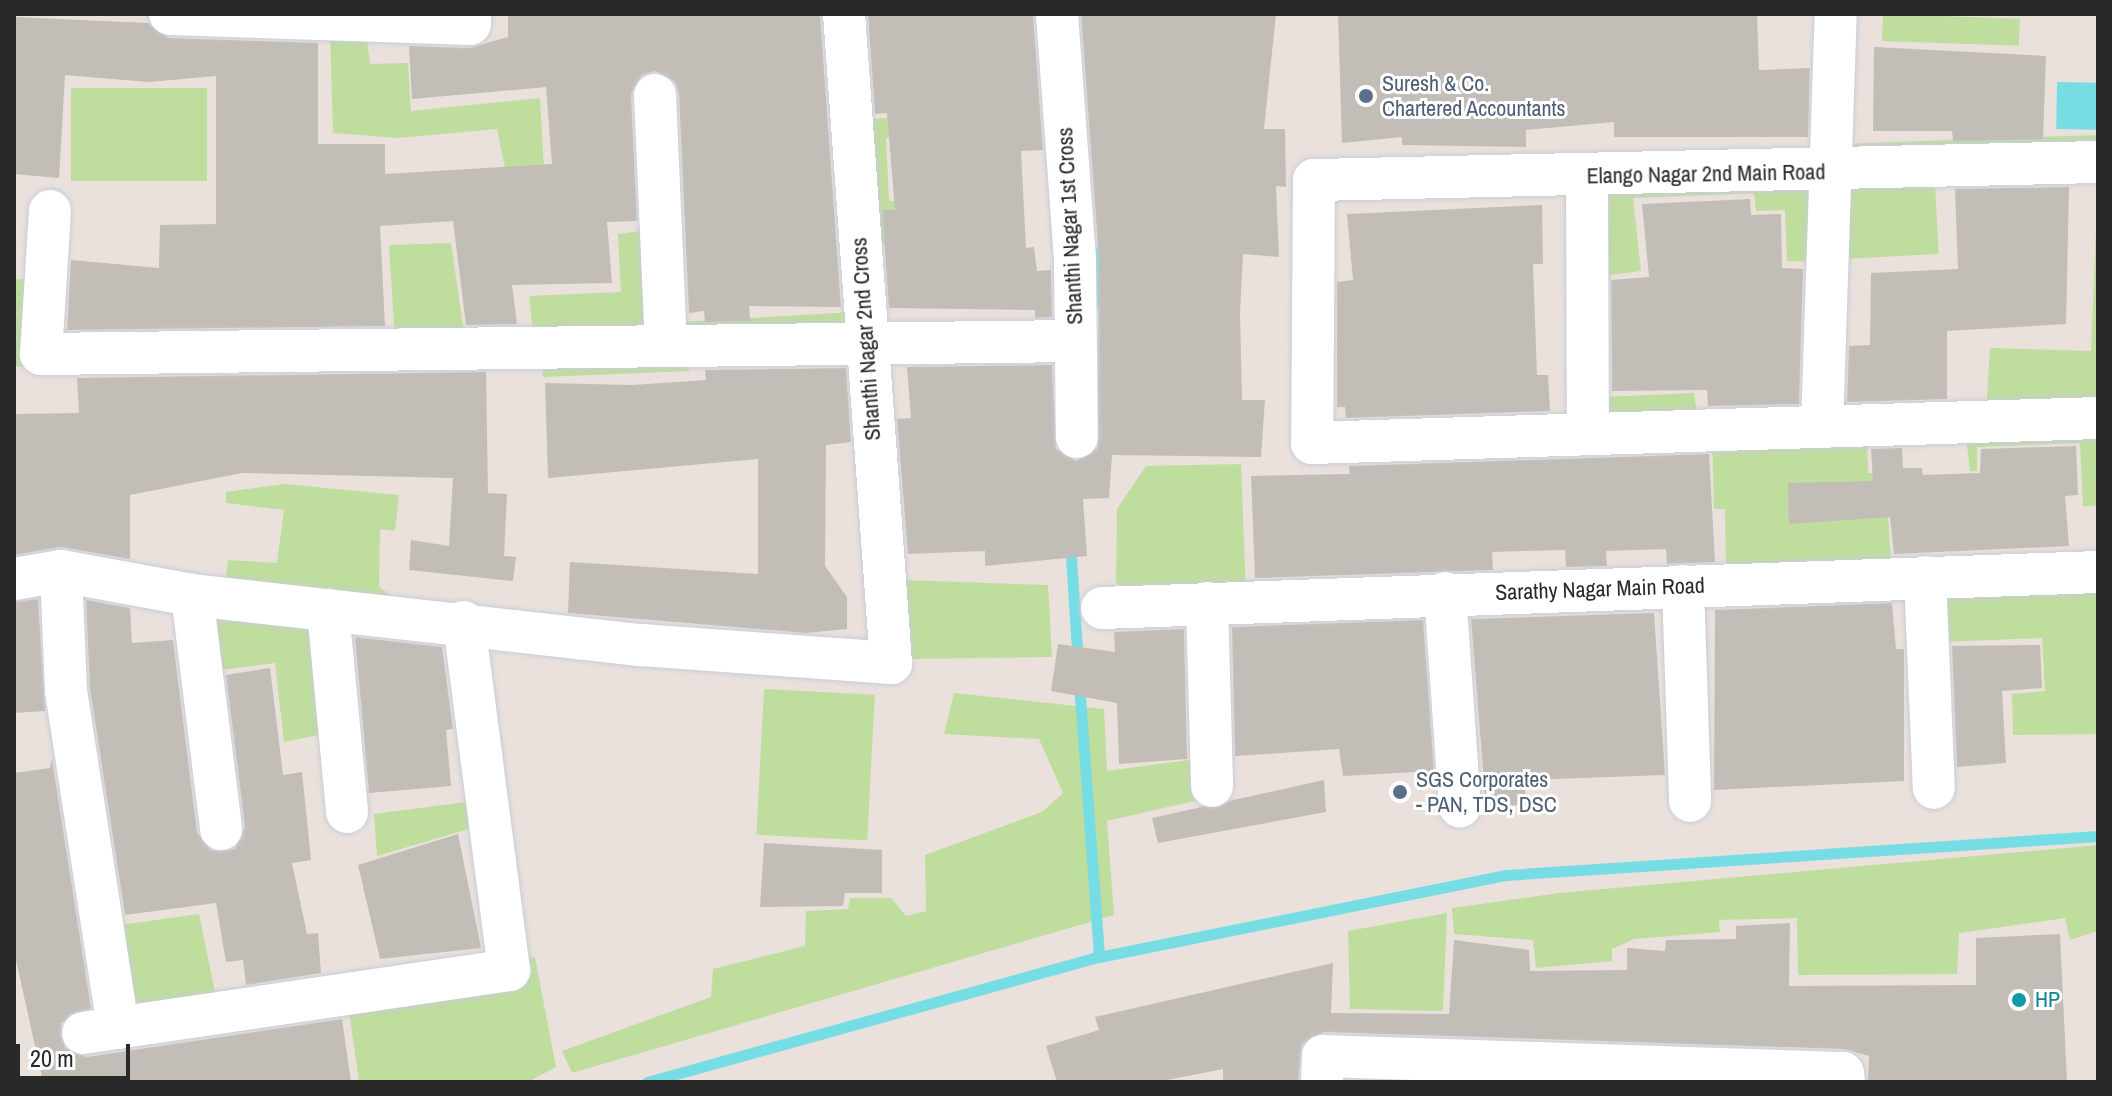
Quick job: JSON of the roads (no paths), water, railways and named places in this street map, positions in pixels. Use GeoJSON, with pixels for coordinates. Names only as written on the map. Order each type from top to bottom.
{"type":"FeatureCollection","features":[{"type":"Feature","properties":{"kind":"street"},"geometry":{"type":"LineString","coordinates":[[170,14],[470,19]]}},
{"type":"Feature","properties":{"kind":"street","name":"Shanthi Nagar 2nd Cross"},"geometry":{"type":"LineString","coordinates":[[464,622],[641,645],[891,663],[844,14]]}},
{"type":"Feature","properties":{"kind":"street","name":"Shanthi Nagar 1st Cross"},"geometry":{"type":"LineString","coordinates":[[1057,14],[1075,341],[1077,437]]}},
{"type":"Feature","properties":{"kind":"street"},"geometry":{"type":"LineString","coordinates":[[1822,427],[1828,173],[1836,14]]}},
{"type":"Feature","properties":{"kind":"street"},"geometry":{"type":"LineString","coordinates":[[655,95],[666,343]]}},
{"type":"Feature","properties":{"kind":"street","name":"Elango Nagar 2nd Main Road"},"geometry":{"type":"LineString","coordinates":[[1588,433],[1312,443],[1314,180],[1828,173],[2098,162]]}},
{"type":"Feature","properties":{"kind":"street"},"geometry":{"type":"LineString","coordinates":[[1587,176],[1588,433],[2098,418]]}},
{"type":"Feature","properties":{"kind":"street"},"geometry":{"type":"LineString","coordinates":[[50,211],[41,354],[666,343],[866,347],[1075,341]]}},
{"type":"Feature","properties":{"kind":"street"},"geometry":{"type":"LineString","coordinates":[[14,579],[61,571],[192,595],[464,622],[509,970],[101,1031],[66,691],[61,571]]}},
{"type":"Feature","properties":{"kind":"street","name":"Sarathy Nagar Main Road"},"geometry":{"type":"LineString","coordinates":[[1102,608],[1445,593],[2098,572]]}},
{"type":"Feature","properties":{"kind":"street"},"geometry":{"type":"LineString","coordinates":[[1925,577],[1934,788]]}},
{"type":"Feature","properties":{"kind":"street"},"geometry":{"type":"LineString","coordinates":[[1683,586],[1690,801]]}},
{"type":"Feature","properties":{"kind":"street"},"geometry":{"type":"LineString","coordinates":[[1445,593],[1460,806]]}},
{"type":"Feature","properties":{"kind":"street"},"geometry":{"type":"LineString","coordinates":[[192,595],[221,829]]}},
{"type":"Feature","properties":{"kind":"street"},"geometry":{"type":"LineString","coordinates":[[1207,603],[1212,786]]}},
{"type":"Feature","properties":{"kind":"street"},"geometry":{"type":"LineString","coordinates":[[328,610],[347,812]]}},
{"type":"Feature","properties":{"kind":"street"},"geometry":{"type":"LineString","coordinates":[[1322,1082],[1323,1056],[1843,1073],[1844,1082]]}},
{"type":"Feature","properties":{"kind":"water"},"geometry":{"type":"Polygon","coordinates":[[[2057,82],[2098,83],[2097,130],[2056,129],[2057,82]]]}},
{"type":"Feature","properties":{"kind":"waterway"},"geometry":{"type":"LineString","coordinates":[[1095,303],[1101,249]]}},
{"type":"Feature","properties":{"kind":"waterway"},"geometry":{"type":"LineString","coordinates":[[1070,543],[1078,662]]}},
{"type":"Feature","properties":{"kind":"waterway"},"geometry":{"type":"LineString","coordinates":[[1079,683],[1099,957]]}},
{"type":"Feature","properties":{"kind":"waterway"},"geometry":{"type":"LineString","coordinates":[[647,1082],[1099,957],[1506,875],[2098,836]]}},
{"type":"Feature","properties":{"kind":"place","name":"Suresh & Co. Chartered Accountants"},"geometry":{"type":"Point","coordinates":[1366,96]}},
{"type":"Feature","properties":{"kind":"place","name":"SGS Corporates - PAN, TDS, DSC"},"geometry":{"type":"Point","coordinates":[1400,792]}},
{"type":"Feature","properties":{"kind":"place","name":"HP"},"geometry":{"type":"Point","coordinates":[2019,1000]}}]}
